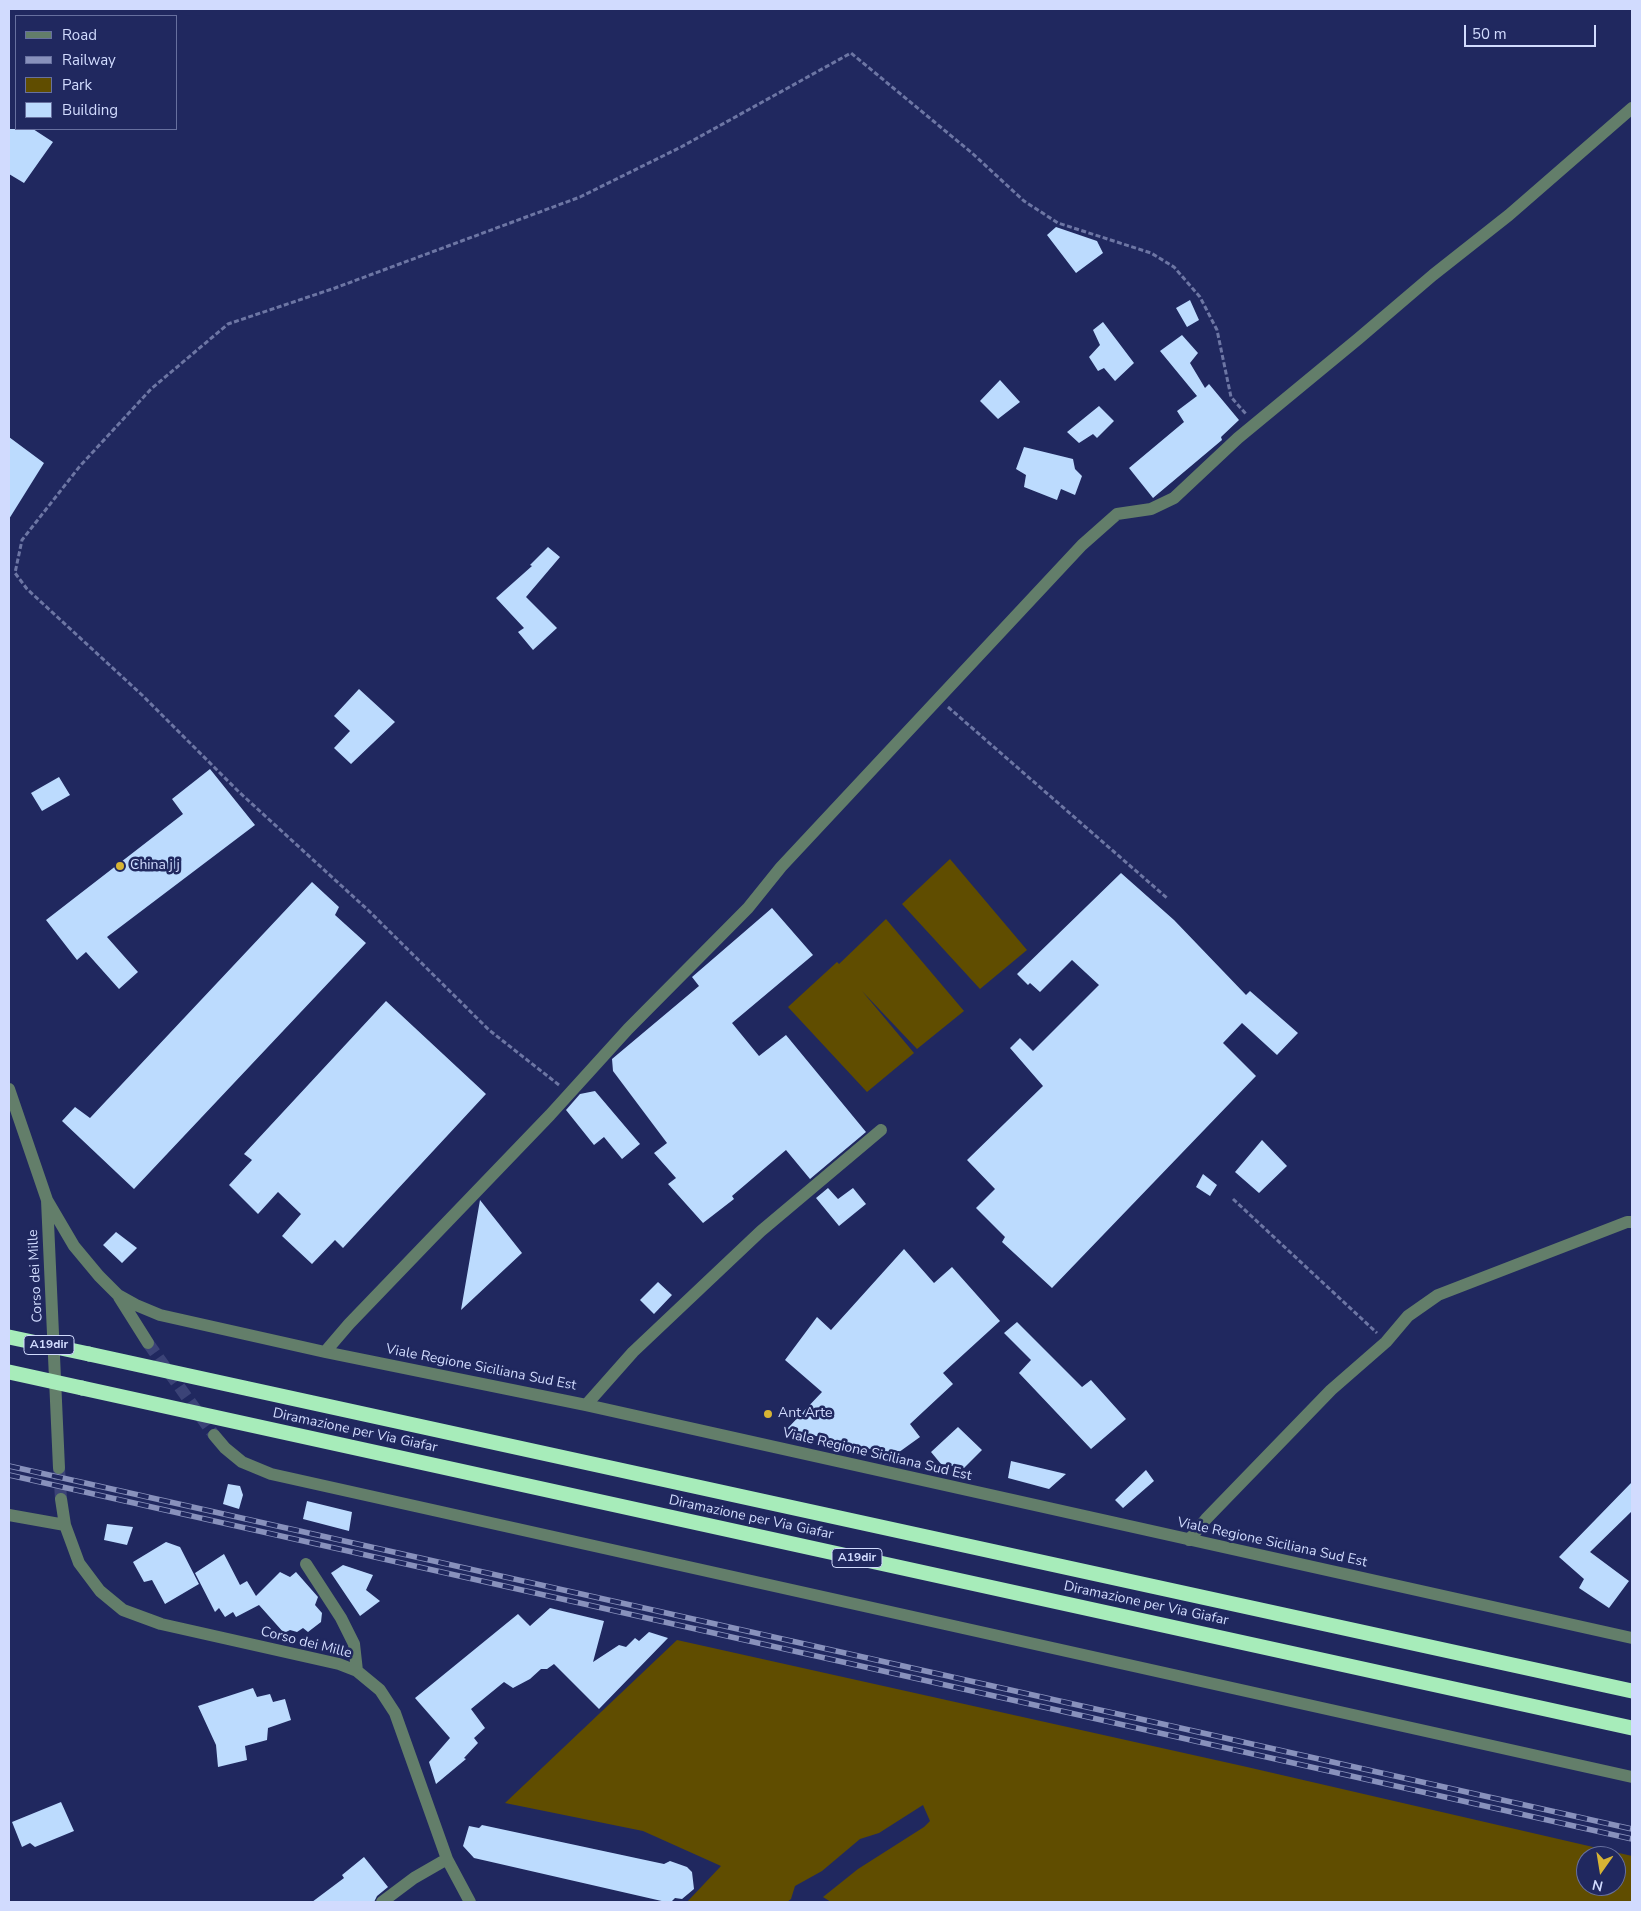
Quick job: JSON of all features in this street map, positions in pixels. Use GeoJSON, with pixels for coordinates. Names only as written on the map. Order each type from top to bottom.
{"type":"FeatureCollection","features":[{"type":"Feature","properties":{"kind":"highway","name":"Diramazione per Via Giafar"},"geometry":{"type":"LineString","coordinates":[[9,1337],[1632,1691]]}},
{"type":"Feature","properties":{"kind":"highway","name":"Diramazione per Via Giafar"},"geometry":{"type":"LineString","coordinates":[[9,1372],[1632,1728]]}},
{"type":"Feature","properties":{"kind":"street"},"geometry":{"type":"LineString","coordinates":[[325,1352],[348,1324],[570,1093],[628,1029],[748,908],[781,868],[1082,545],[1117,514],[1151,509],[1174,498],[1190,481],[1254,424],[1433,275],[1509,215],[1632,108]]}},
{"type":"Feature","properties":{"kind":"street","name":"Corso dei Mille"},"geometry":{"type":"LineString","coordinates":[[9,1090],[47,1200],[59,1468]]}},
{"type":"Feature","properties":{"kind":"street"},"geometry":{"type":"LineString","coordinates":[[586,1405],[633,1352],[761,1231],[881,1130]]}},
{"type":"Feature","properties":{"kind":"street","name":"Viale Regione Siciliana Sud Est"},"geometry":{"type":"LineString","coordinates":[[47,1200],[74,1246],[118,1295],[148,1343]]}},
{"type":"Feature","properties":{"kind":"street"},"geometry":{"type":"LineString","coordinates":[[1189,1540],[1206,1519],[1287,1433],[1331,1390],[1386,1342],[1408,1316],[1438,1294],[1626,1222],[1632,1222]]}},
{"type":"Feature","properties":{"kind":"street","name":"Viale Regione Siciliana Sud Est"},"geometry":{"type":"LineString","coordinates":[[118,1295],[160,1315],[325,1352],[586,1405],[1632,1638]]}},
{"type":"Feature","properties":{"kind":"street"},"geometry":{"type":"LineString","coordinates":[[214,1435],[242,1462],[272,1474],[1632,1777]]}},
{"type":"Feature","properties":{"kind":"street","name":"Corso dei Mille"},"geometry":{"type":"LineString","coordinates":[[60,1499],[65,1525],[79,1563],[100,1591],[123,1610],[161,1624],[339,1664],[357,1671],[380,1690],[396,1713],[447,1859],[470,1902]]}},
{"type":"Feature","properties":{"kind":"street"},"geometry":{"type":"LineString","coordinates":[[9,1515],[65,1525]]}},
{"type":"Feature","properties":{"kind":"street"},"geometry":{"type":"LineString","coordinates":[[306,1564],[341,1618],[354,1644],[357,1671]]}},
{"type":"Feature","properties":{"kind":"street"},"geometry":{"type":"LineString","coordinates":[[382,1902],[414,1878],[447,1859]]}},
{"type":"Feature","properties":{"kind":"path"},"geometry":{"type":"LineString","coordinates":[[570,1093],[489,1030],[369,911],[239,792],[142,695],[27,589],[15,573],[22,540],[80,466],[151,389],[228,324],[335,288],[580,197],[681,147],[851,53],[972,153],[1024,201],[1058,223],[1150,252],[1174,267],[1200,297],[1217,330],[1231,397],[1254,424]]}},
{"type":"Feature","properties":{"kind":"path"},"geometry":{"type":"LineString","coordinates":[[938,698],[1167,898]]}},
{"type":"Feature","properties":{"kind":"path"},"geometry":{"type":"LineString","coordinates":[[1233,1199],[1386,1342]]}},
{"type":"Feature","properties":{"kind":"green space"},"geometry":{"type":"Polygon","coordinates":[[[950,859],[1027,950],[980,989],[902,904],[950,859]]]}},
{"type":"Feature","properties":{"kind":"green space"},"geometry":{"type":"Polygon","coordinates":[[[886,919],[964,1011],[917,1049],[862,991],[914,1053],[867,1092],[788,1007],[837,962],[839,964],[886,919]]]}},
{"type":"Feature","properties":{"kind":"green space"},"geometry":{"type":"Polygon","coordinates":[[[677,1640],[1247,1767],[1589,1846],[1576,1846],[1576,1896],[1626,1896],[1626,1855],[1632,1856],[1632,1902],[831,1902],[823,1897],[858,1869],[924,1827],[930,1821],[923,1805],[879,1833],[860,1839],[822,1871],[795,1886],[791,1899],[787,1902],[687,1902],[721,1866],[643,1831],[505,1803],[677,1640]]]}},
{"type":"Feature","properties":{"kind":"building"},"geometry":{"type":"Polygon","coordinates":[[[9,129],[35,130],[53,142],[24,183],[9,174],[9,129]]]}},
{"type":"Feature","properties":{"kind":"building"},"geometry":{"type":"Polygon","coordinates":[[[1056,227],[1097,241],[1103,253],[1076,273],[1047,235],[1056,227]]]}},
{"type":"Feature","properties":{"kind":"building"},"geometry":{"type":"Polygon","coordinates":[[[1190,300],[1199,320],[1187,327],[1176,308],[1190,300]]]}},
{"type":"Feature","properties":{"kind":"building"},"geometry":{"type":"Polygon","coordinates":[[[1103,322],[1134,363],[1115,381],[1104,368],[1098,371],[1089,357],[1100,345],[1093,330],[1103,322]]]}},
{"type":"Feature","properties":{"kind":"building"},"geometry":{"type":"Polygon","coordinates":[[[1182,335],[1198,353],[1190,363],[1205,388],[1209,384],[1239,420],[1221,437],[1222,440],[1153,498],[1129,468],[1184,422],[1177,411],[1197,396],[1160,351],[1182,335]]]}},
{"type":"Feature","properties":{"kind":"building"},"geometry":{"type":"Polygon","coordinates":[[[1000,380],[1020,402],[998,419],[980,401],[1000,380]]]}},
{"type":"Feature","properties":{"kind":"building"},"geometry":{"type":"Polygon","coordinates":[[[1099,406],[1114,421],[1097,438],[1093,434],[1079,443],[1067,432],[1099,406]]]}},
{"type":"Feature","properties":{"kind":"building"},"geometry":{"type":"Polygon","coordinates":[[[9,437],[44,463],[9,519],[9,437]]]}},
{"type":"Feature","properties":{"kind":"building"},"geometry":{"type":"Polygon","coordinates":[[[1024,447],[1073,459],[1075,469],[1082,476],[1075,495],[1061,489],[1057,500],[1024,487],[1026,475],[1016,469],[1024,447]]]}},
{"type":"Feature","properties":{"kind":"building"},"geometry":{"type":"Polygon","coordinates":[[[548,547],[560,557],[526,597],[557,628],[533,650],[518,632],[524,628],[496,598],[532,566],[530,565],[548,547]]]}},
{"type":"Feature","properties":{"kind":"building"},"geometry":{"type":"Polygon","coordinates":[[[359,689],[395,722],[351,764],[334,748],[350,731],[334,716],[359,689]]]}},
{"type":"Feature","properties":{"kind":"building"},"geometry":{"type":"Polygon","coordinates":[[[210,769],[255,825],[107,937],[138,972],[119,989],[86,952],[77,960],[46,920],[183,814],[172,799],[210,769]]]}},
{"type":"Feature","properties":{"kind":"building"},"geometry":{"type":"Polygon","coordinates":[[[59,777],[70,795],[42,811],[31,793],[59,777]]]}},
{"type":"Feature","properties":{"kind":"building"},"geometry":{"type":"Polygon","coordinates":[[[1121,873],[1174,920],[1246,995],[1250,991],[1298,1033],[1277,1055],[1242,1023],[1223,1043],[1256,1076],[1052,1288],[1002,1242],[1005,1237],[976,1208],[995,1189],[967,1160],[1043,1086],[1010,1048],[1020,1038],[1033,1051],[1099,985],[1072,960],[1040,992],[1030,983],[1028,985],[1017,974],[1121,873]]]}},
{"type":"Feature","properties":{"kind":"building"},"geometry":{"type":"Polygon","coordinates":[[[312,882],[339,907],[335,915],[366,943],[134,1189],[62,1121],[75,1107],[90,1118],[312,882]]]}},
{"type":"Feature","properties":{"kind":"building"},"geometry":{"type":"Polygon","coordinates":[[[772,908],[813,955],[732,1023],[759,1056],[786,1035],[866,1132],[810,1179],[786,1150],[732,1196],[734,1199],[703,1223],[668,1184],[676,1178],[654,1153],[667,1143],[613,1071],[612,1059],[699,986],[692,977],[772,908]]]}},
{"type":"Feature","properties":{"kind":"building"},"geometry":{"type":"Polygon","coordinates":[[[386,1001],[486,1094],[343,1248],[335,1240],[312,1264],[282,1236],[301,1214],[278,1192],[258,1214],[229,1185],[252,1160],[244,1154],[386,1001]]]}},
{"type":"Feature","properties":{"kind":"building"},"geometry":{"type":"Polygon","coordinates":[[[595,1091],[640,1144],[622,1159],[604,1137],[594,1145],[566,1110],[580,1094],[595,1091]]]}},
{"type":"Feature","properties":{"kind":"building"},"geometry":{"type":"Polygon","coordinates":[[[1262,1140],[1287,1166],[1259,1193],[1235,1172],[1262,1140]]]}},
{"type":"Feature","properties":{"kind":"building"},"geometry":{"type":"Polygon","coordinates":[[[1203,1174],[1217,1185],[1210,1196],[1196,1187],[1203,1174]]]}},
{"type":"Feature","properties":{"kind":"building"},"geometry":{"type":"Polygon","coordinates":[[[828,1188],[838,1199],[853,1188],[866,1204],[839,1226],[816,1198],[828,1188]]]}},
{"type":"Feature","properties":{"kind":"building"},"geometry":{"type":"Polygon","coordinates":[[[480,1200],[522,1253],[461,1310],[480,1200]]]}},
{"type":"Feature","properties":{"kind":"building"},"geometry":{"type":"Polygon","coordinates":[[[116,1232],[137,1248],[122,1263],[103,1245],[116,1232]]]}},
{"type":"Feature","properties":{"kind":"building"},"geometry":{"type":"Polygon","coordinates":[[[904,1249],[934,1283],[952,1267],[1000,1321],[943,1373],[953,1384],[910,1424],[920,1437],[895,1455],[787,1429],[822,1392],[785,1360],[817,1317],[831,1330],[904,1249]]]}},
{"type":"Feature","properties":{"kind":"building"},"geometry":{"type":"Polygon","coordinates":[[[658,1282],[672,1295],[654,1314],[640,1300],[658,1282]]]}},
{"type":"Feature","properties":{"kind":"building"},"geometry":{"type":"Polygon","coordinates":[[[1017,1322],[1082,1387],[1091,1380],[1126,1419],[1091,1449],[1019,1373],[1031,1360],[1004,1333],[1017,1322]]]}},
{"type":"Feature","properties":{"kind":"building"},"geometry":{"type":"Polygon","coordinates":[[[958,1427],[982,1450],[964,1468],[941,1464],[931,1452],[958,1427]]]}},
{"type":"Feature","properties":{"kind":"building"},"geometry":{"type":"Polygon","coordinates":[[[1011,1461],[1066,1474],[1049,1489],[1008,1478],[1011,1461]]]}},
{"type":"Feature","properties":{"kind":"building"},"geometry":{"type":"Polygon","coordinates":[[[1146,1470],[1154,1481],[1123,1508],[1115,1500],[1146,1470]]]}},
{"type":"Feature","properties":{"kind":"building"},"geometry":{"type":"Polygon","coordinates":[[[1632,1482],[1632,1511],[1590,1552],[1629,1581],[1609,1608],[1579,1588],[1584,1579],[1559,1557],[1632,1482]]]}},
{"type":"Feature","properties":{"kind":"building"},"geometry":{"type":"Polygon","coordinates":[[[228,1484],[240,1486],[243,1495],[239,1509],[223,1504],[228,1484]]]}},
{"type":"Feature","properties":{"kind":"building"},"geometry":{"type":"Polygon","coordinates":[[[307,1501],[352,1512],[349,1531],[303,1519],[307,1501]]]}},
{"type":"Feature","properties":{"kind":"building"},"geometry":{"type":"Polygon","coordinates":[[[107,1524],[133,1527],[127,1545],[104,1540],[107,1524]]]}},
{"type":"Feature","properties":{"kind":"building"},"geometry":{"type":"Polygon","coordinates":[[[166,1542],[180,1547],[199,1584],[165,1604],[152,1580],[144,1582],[133,1562],[166,1542]]]}},
{"type":"Feature","properties":{"kind":"building"},"geometry":{"type":"Polygon","coordinates":[[[224,1554],[240,1585],[247,1581],[256,1596],[280,1572],[290,1577],[296,1572],[318,1597],[315,1605],[322,1613],[321,1622],[308,1632],[303,1628],[297,1632],[290,1630],[284,1633],[259,1605],[236,1617],[233,1612],[225,1617],[219,1608],[215,1612],[195,1573],[224,1554]]]}},
{"type":"Feature","properties":{"kind":"building"},"geometry":{"type":"Polygon","coordinates":[[[343,1565],[373,1575],[366,1590],[380,1601],[360,1616],[331,1573],[343,1565]]]}},
{"type":"Feature","properties":{"kind":"building"},"geometry":{"type":"Polygon","coordinates":[[[550,1608],[604,1621],[593,1662],[619,1645],[626,1647],[635,1638],[639,1641],[649,1632],[668,1638],[599,1709],[554,1664],[547,1669],[541,1669],[530,1679],[513,1688],[504,1682],[471,1709],[485,1728],[474,1738],[478,1743],[464,1758],[466,1759],[436,1784],[429,1762],[450,1738],[415,1698],[518,1614],[530,1626],[550,1608]]]}},
{"type":"Feature","properties":{"kind":"building"},"geometry":{"type":"Polygon","coordinates":[[[253,1688],[257,1697],[270,1694],[273,1702],[285,1699],[291,1720],[268,1728],[267,1740],[245,1746],[247,1760],[218,1767],[216,1745],[198,1706],[253,1688]]]}},
{"type":"Feature","properties":{"kind":"building"},"geometry":{"type":"Polygon","coordinates":[[[61,1802],[74,1831],[35,1847],[30,1843],[22,1847],[12,1822],[61,1802]]]}},
{"type":"Feature","properties":{"kind":"building"},"geometry":{"type":"Polygon","coordinates":[[[482,1825],[664,1864],[670,1861],[687,1867],[692,1872],[694,1889],[682,1899],[675,1898],[671,1902],[666,1902],[474,1858],[463,1846],[469,1826],[479,1828],[482,1825]]]}},
{"type":"Feature","properties":{"kind":"building"},"geometry":{"type":"Polygon","coordinates":[[[364,1857],[388,1887],[377,1896],[374,1902],[312,1902],[344,1878],[342,1875],[364,1857]]]}},
{"type":"Feature","properties":{"kind":"tunnel"},"geometry":{"type":"LineString","coordinates":[[148,1343],[214,1435]]}},
{"type":"Feature","properties":{"kind":"tunnel"},"geometry":{"type":"LineString","coordinates":[[59,1468],[61,1499]]}},
{"type":"Feature","properties":{"kind":"railway"},"geometry":{"type":"LineString","coordinates":[[9,1466],[1632,1829]]}},
{"type":"Feature","properties":{"kind":"railway"},"geometry":{"type":"LineString","coordinates":[[9,1475],[1632,1839]]}},
{"type":"Feature","properties":{"kind":"place","name":"China j j"},"geometry":{"type":"Point","coordinates":[120,866]}},
{"type":"Feature","properties":{"kind":"place","name":"Ant Arte"},"geometry":{"type":"Point","coordinates":[768,1414]}}]}
